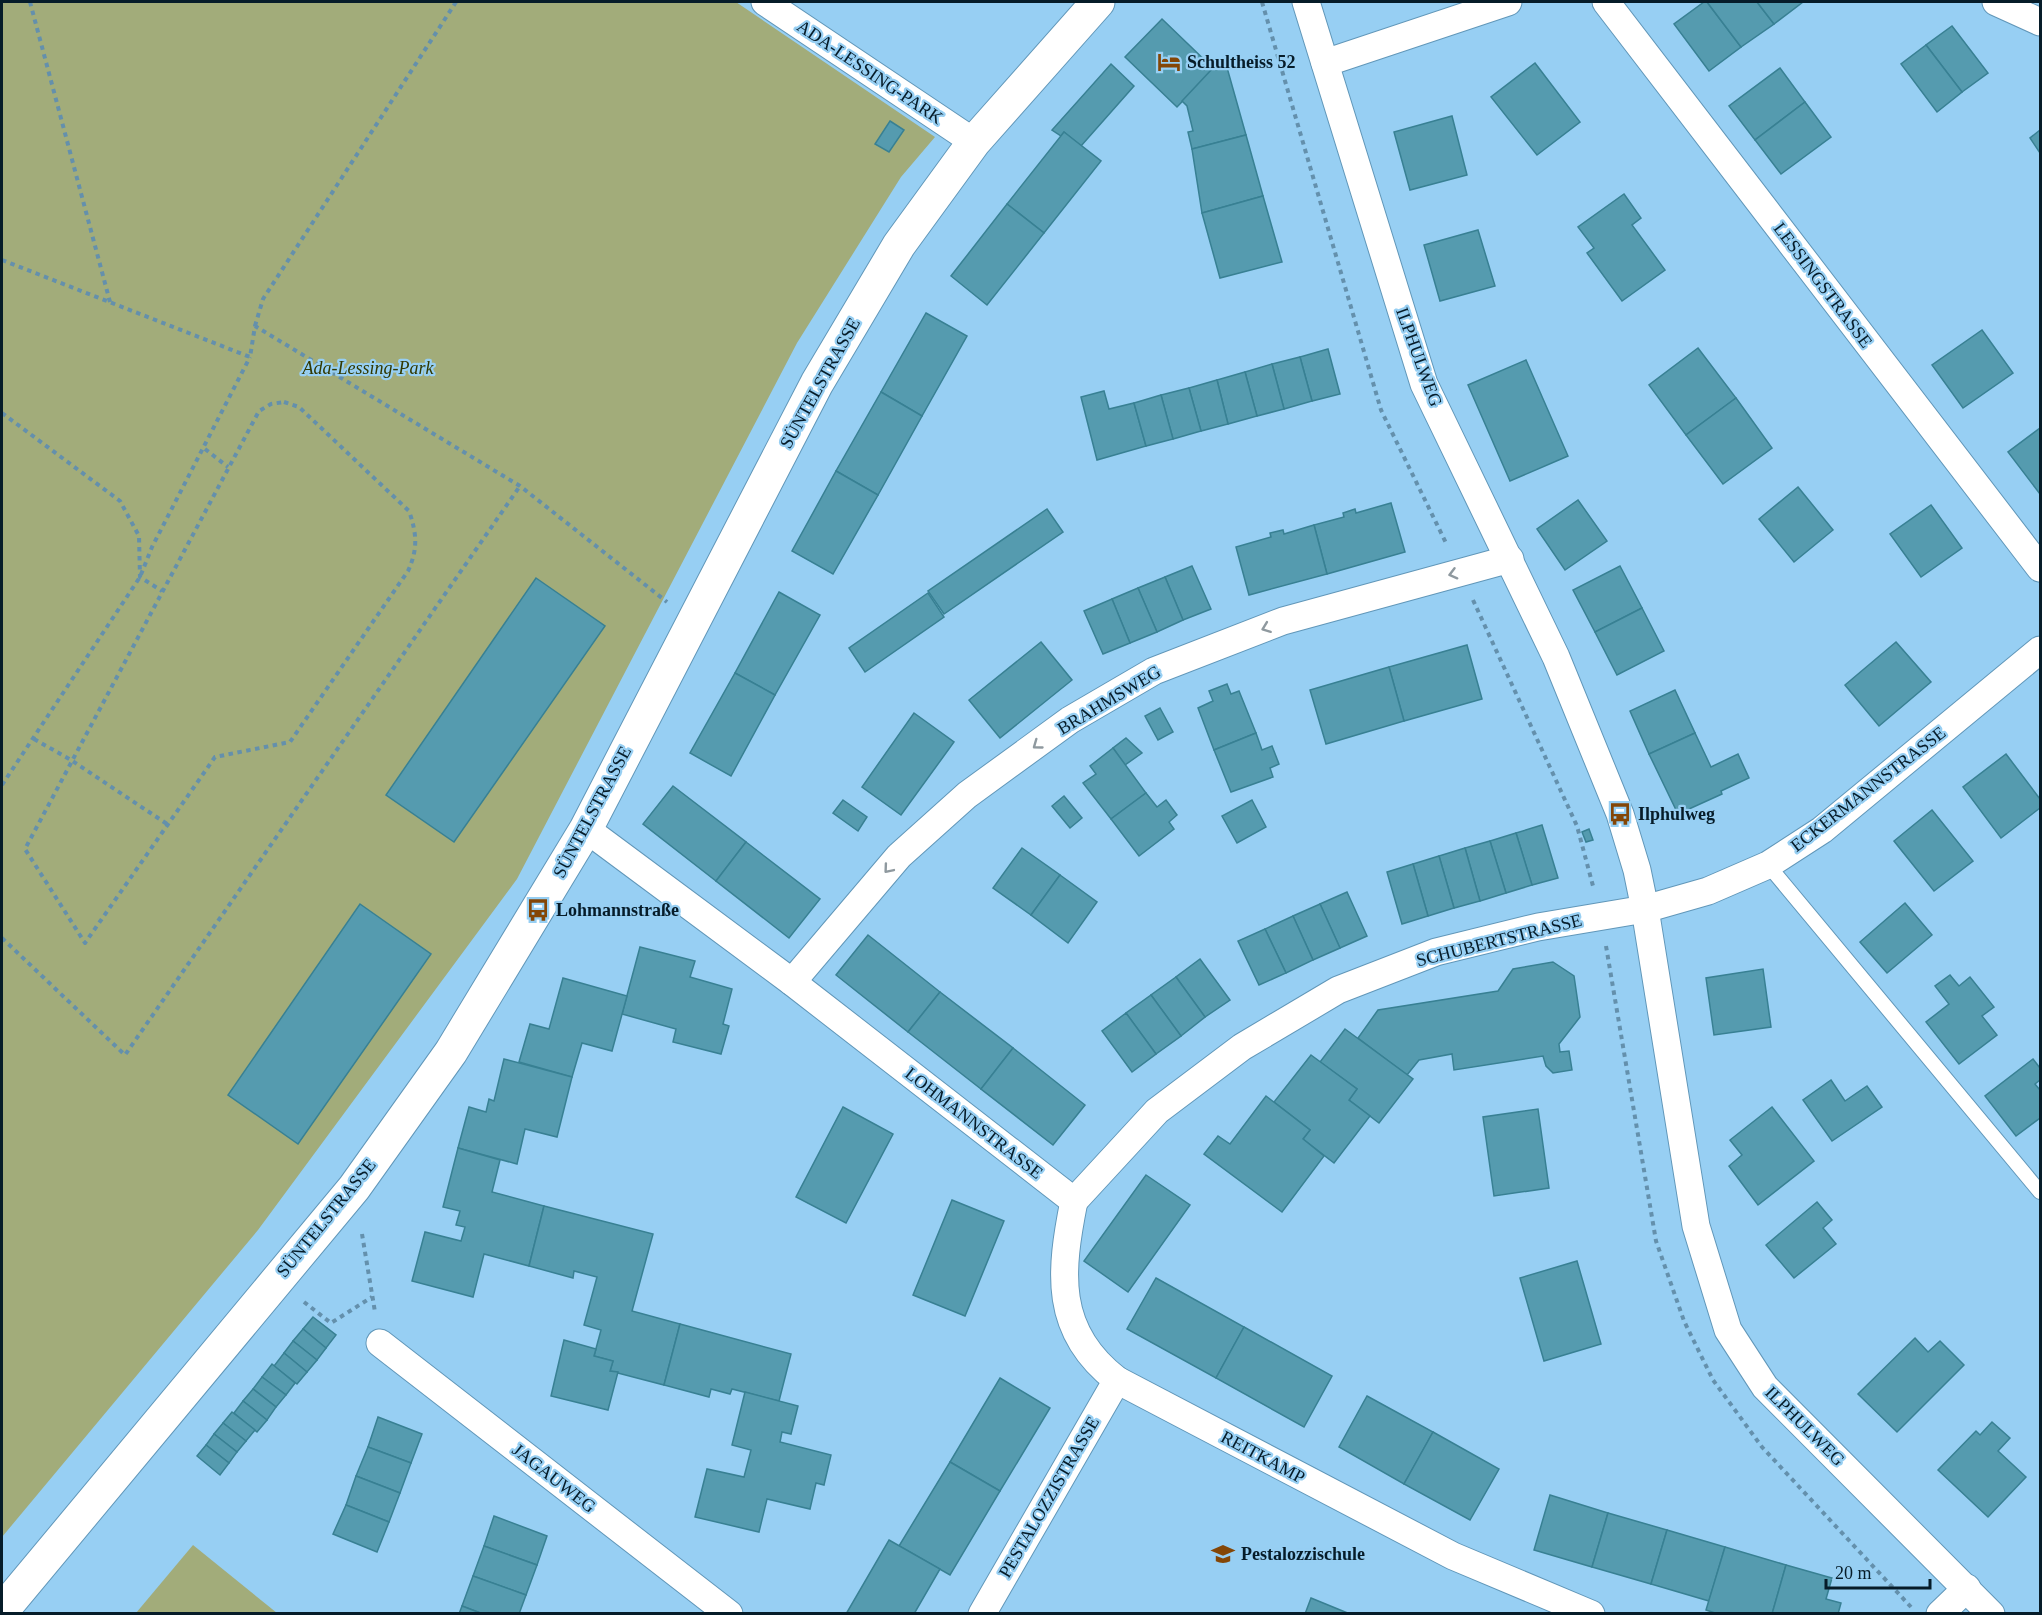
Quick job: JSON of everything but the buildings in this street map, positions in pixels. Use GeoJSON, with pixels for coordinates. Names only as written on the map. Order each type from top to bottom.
{"type":"FeatureCollection","features":[{"type":"Feature","properties":{"kind":"street","name":"ADA-LESSING-PARK"},"geometry":{"type":"LineString","coordinates":[[765,2],[974,142]]}},
{"type":"Feature","properties":{"kind":"street","name":"SÜNTELSTRASSE"},"geometry":{"type":"LineString","coordinates":[[2,1611],[354,1188],[451,1052],[586,828],[817,383],[899,245],[974,142],[1098,2]]}},
{"type":"Feature","properties":{"kind":"street","name":"ILPHULWEG"},"geometry":{"type":"LineString","coordinates":[[1306,2],[1424,384],[1556,657],[1620,814],[1637,870],[1645,909],[1696,1226],[1728,1330],[1765,1387],[1991,1614]]}},
{"type":"Feature","properties":{"kind":"street"},"geometry":{"type":"LineString","coordinates":[[1325,63],[1508,2]]}},
{"type":"Feature","properties":{"kind":"street","name":"LESSINGSTRASSE"},"geometry":{"type":"LineString","coordinates":[[1606,2],[2040,568]]}},
{"type":"Feature","properties":{"kind":"street"},"geometry":{"type":"LineString","coordinates":[[1996,2],[2040,22]]}},
{"type":"Feature","properties":{"kind":"street","name":"BRAHMSWEG"},"geometry":{"type":"LineString","coordinates":[[792,982],[899,856],[968,795],[1071,720],[1154,671],[1283,621],[1510,559]]}},
{"type":"Feature","properties":{"kind":"street","name":"ECKERMANNSTRASSE"},"geometry":{"type":"LineString","coordinates":[[1645,909],[1708,891],[1768,865],[1822,830],[2040,650]]}},
{"type":"Feature","properties":{"kind":"street","name":"LOHMANNSTRASSE"},"geometry":{"type":"LineString","coordinates":[[586,828],[792,982],[1074,1201]]}},
{"type":"Feature","properties":{"kind":"street","name":"SCHUBERTSTRASSE"},"geometry":{"type":"LineString","coordinates":[[1074,1201],[1157,1111],[1242,1047],[1338,990],[1436,952],[1538,927],[1645,909]]}},
{"type":"Feature","properties":{"kind":"street","name":"REITKAMP"},"geometry":{"type":"LineString","coordinates":[[1074,1201],[1065,1246],[1063,1290],[1077,1335],[1098,1366],[1117,1380],[1453,1556],[1591,1614]]}},
{"type":"Feature","properties":{"kind":"street","name":"JAGAUWEG"},"geometry":{"type":"LineString","coordinates":[[380,1342],[729,1614]]}},
{"type":"Feature","properties":{"kind":"street","name":"PESTALOZZISTRASSE"},"geometry":{"type":"LineString","coordinates":[[981,1614],[1117,1380]]}},
{"type":"Feature","properties":{"kind":"street"},"geometry":{"type":"LineString","coordinates":[[1940,1614],[1967,1588]]}},
{"type":"Feature","properties":{"kind":"lane"},"geometry":{"type":"LineString","coordinates":[[1768,865],[2040,1192]]}},
{"type":"Feature","properties":{"kind":"path"},"geometry":{"type":"LineString","coordinates":[[30,2],[110,302]]}},
{"type":"Feature","properties":{"kind":"path"},"geometry":{"type":"LineString","coordinates":[[2,785],[140,578],[152,547],[205,450],[250,357],[263,298],[456,2]]}},
{"type":"Feature","properties":{"kind":"path"},"geometry":{"type":"LineString","coordinates":[[1262,2],[1382,410],[1460,572],[1577,826],[1601,916],[1656,1241],[1684,1321],[1713,1380],[1762,1447],[1917,1614]]}},
{"type":"Feature","properties":{"kind":"path"},"geometry":{"type":"LineString","coordinates":[[2,260],[250,357]]}},
{"type":"Feature","properties":{"kind":"path"},"geometry":{"type":"LineString","coordinates":[[255,326],[520,486],[692,622]]}},
{"type":"Feature","properties":{"kind":"path"},"geometry":{"type":"LineString","coordinates":[[284,402],[299,407],[409,511],[416,531],[416,553],[408,571],[290,742],[215,757],[85,943],[25,849],[228,467],[259,411],[271,404],[284,402]]}},
{"type":"Feature","properties":{"kind":"path"},"geometry":{"type":"LineString","coordinates":[[2,413],[120,501],[139,536],[140,578]]}},
{"type":"Feature","properties":{"kind":"path"},"geometry":{"type":"LineString","coordinates":[[205,450],[228,467]]}},
{"type":"Feature","properties":{"kind":"path"},"geometry":{"type":"LineString","coordinates":[[2,938],[125,1055],[520,486]]}},
{"type":"Feature","properties":{"kind":"path"},"geometry":{"type":"LineString","coordinates":[[140,578],[162,591]]}},
{"type":"Feature","properties":{"kind":"path"},"geometry":{"type":"LineString","coordinates":[[34,739],[72,760],[167,824]]}},
{"type":"Feature","properties":{"kind":"path"},"geometry":{"type":"LineString","coordinates":[[354,1188],[380,1342]]}},
{"type":"Feature","properties":{"kind":"path"},"geometry":{"type":"LineString","coordinates":[[277,1280],[331,1323],[372,1297]]}},
{"type":"Feature","properties":{"kind":"green space","name":"Ada-Lessing-Park"},"geometry":{"type":"Polygon","coordinates":[[[2,2],[736,2],[935,137],[901,177],[797,343],[517,879],[258,1230],[2,1537],[2,2]]]}},
{"type":"Feature","properties":{"kind":"green space"},"geometry":{"type":"Polygon","coordinates":[[[193,1545],[277,1613],[136,1613],[193,1545]]]}},
{"type":"Feature","properties":{"kind":"place","name":"Schultheiss 52"},"geometry":{"type":"Point","coordinates":[1169,62]}},
{"type":"Feature","properties":{"kind":"place","name":"Ilphulweg"},"geometry":{"type":"Point","coordinates":[1620,814]}},
{"type":"Feature","properties":{"kind":"place","name":"Lohmannstraße"},"geometry":{"type":"Point","coordinates":[538,910]}},
{"type":"Feature","properties":{"kind":"place","name":"Pestalozzischule"},"geometry":{"type":"Point","coordinates":[1223,1554]}}]}
